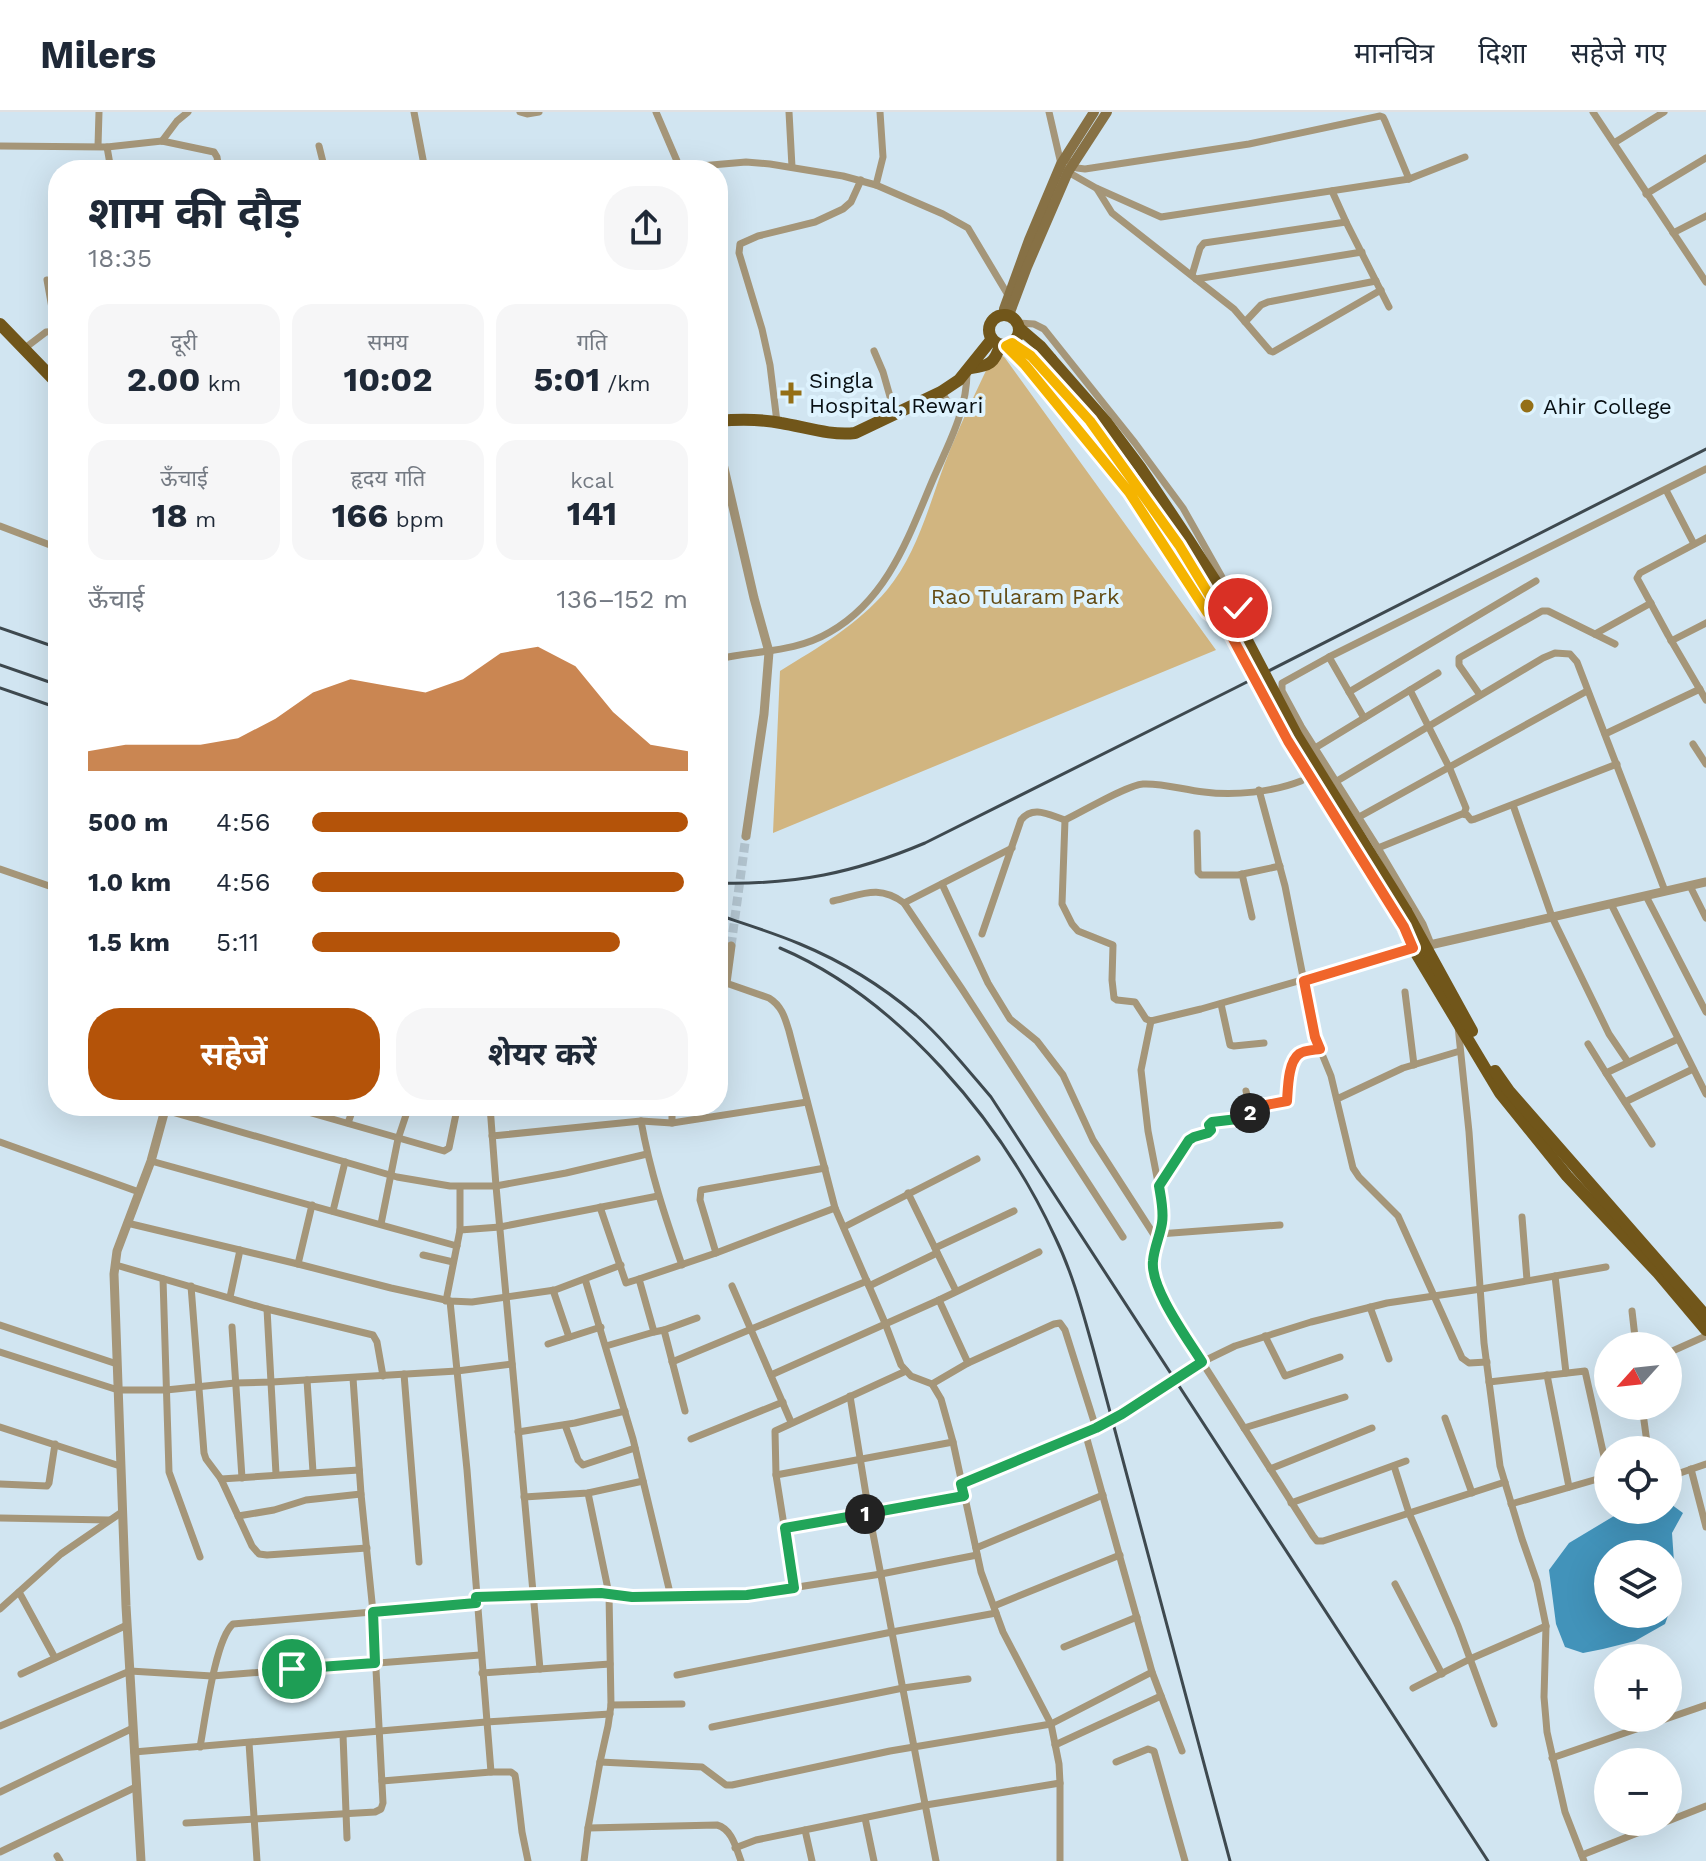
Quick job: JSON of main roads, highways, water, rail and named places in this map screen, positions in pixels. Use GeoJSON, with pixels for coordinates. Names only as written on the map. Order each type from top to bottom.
{"type":"FeatureCollection","features":[{"type":"Feature","properties":{"kind":"main road"},"geometry":{"type":"LineString","coordinates":[[728,420],[777,422],[855,433],[941,392],[969,370],[994,361],[1003,343],[1018,337],[1008,295],[1040,212],[1094,112]]}},
{"type":"Feature","properties":{"kind":"main road"},"geometry":{"type":"LineString","coordinates":[[1012,320],[1031,256],[1067,165],[1107,112]]}},
{"type":"Feature","properties":{"kind":"main road"},"geometry":{"type":"LineString","coordinates":[[1047,363],[1040,346],[1012,320],[994,318],[989,326],[989,335],[1047,363],[1107,423],[1140,467],[1219,587],[1297,736],[1456,1002],[1487,1060],[1509,1091],[1706,1316]]}},
{"type":"Feature","properties":{"kind":"main road"},"geometry":{"type":"LineString","coordinates":[[0,324],[48,373]]}},
{"type":"Feature","properties":{"kind":"main road"},"geometry":{"type":"LineString","coordinates":[[1423,946],[1457,1023],[1500,1093],[1567,1176],[1658,1273],[1706,1333]]}},
{"type":"Feature","properties":{"kind":"water"},"geometry":{"type":"Polygon","coordinates":[[[1601,1524],[1677,1524],[1672,1540],[1594,1540],[1594,1628],[1658,1628],[1635,1641],[1594,1644],[1594,1651],[1583,1653],[1565,1647],[1556,1624],[1549,1570],[1569,1543],[1601,1524]]]}},
{"type":"Feature","properties":{"kind":"tunnel"},"geometry":{"type":"LineString","coordinates":[[731,946],[746,836]]}},
{"type":"Feature","properties":{"kind":"railway"},"geometry":{"type":"LineString","coordinates":[[728,883],[773,882],[824,875],[874,862],[925,843],[1706,449]]}},
{"type":"Feature","properties":{"kind":"railway"},"geometry":{"type":"LineString","coordinates":[[0,628],[48,645]]}},
{"type":"Feature","properties":{"kind":"railway"},"geometry":{"type":"LineString","coordinates":[[0,665],[48,682]]}},
{"type":"Feature","properties":{"kind":"railway"},"geometry":{"type":"LineString","coordinates":[[0,688],[48,705]]}},
{"type":"Feature","properties":{"kind":"railway"},"geometry":{"type":"LineString","coordinates":[[728,918],[815,951],[875,984],[926,1025],[991,1097],[1488,1861]]}},
{"type":"Feature","properties":{"kind":"railway"},"geometry":{"type":"LineString","coordinates":[[780,948],[824,970],[865,998],[905,1031],[942,1068],[1006,1150],[1055,1237],[1090,1337],[1230,1861]]}},
{"type":"Feature","properties":{"kind":"place","name":"Singla Hospital, Rewari"},"geometry":{"type":"Point","coordinates":[791,393]}},
{"type":"Feature","properties":{"kind":"place","name":"Ahir College"},"geometry":{"type":"Point","coordinates":[1527,406]}},
{"type":"Feature","properties":{"kind":"park label","name":"Rao Tularam Park"},"geometry":{"type":"Point","coordinates":[1025,596]}}]}
